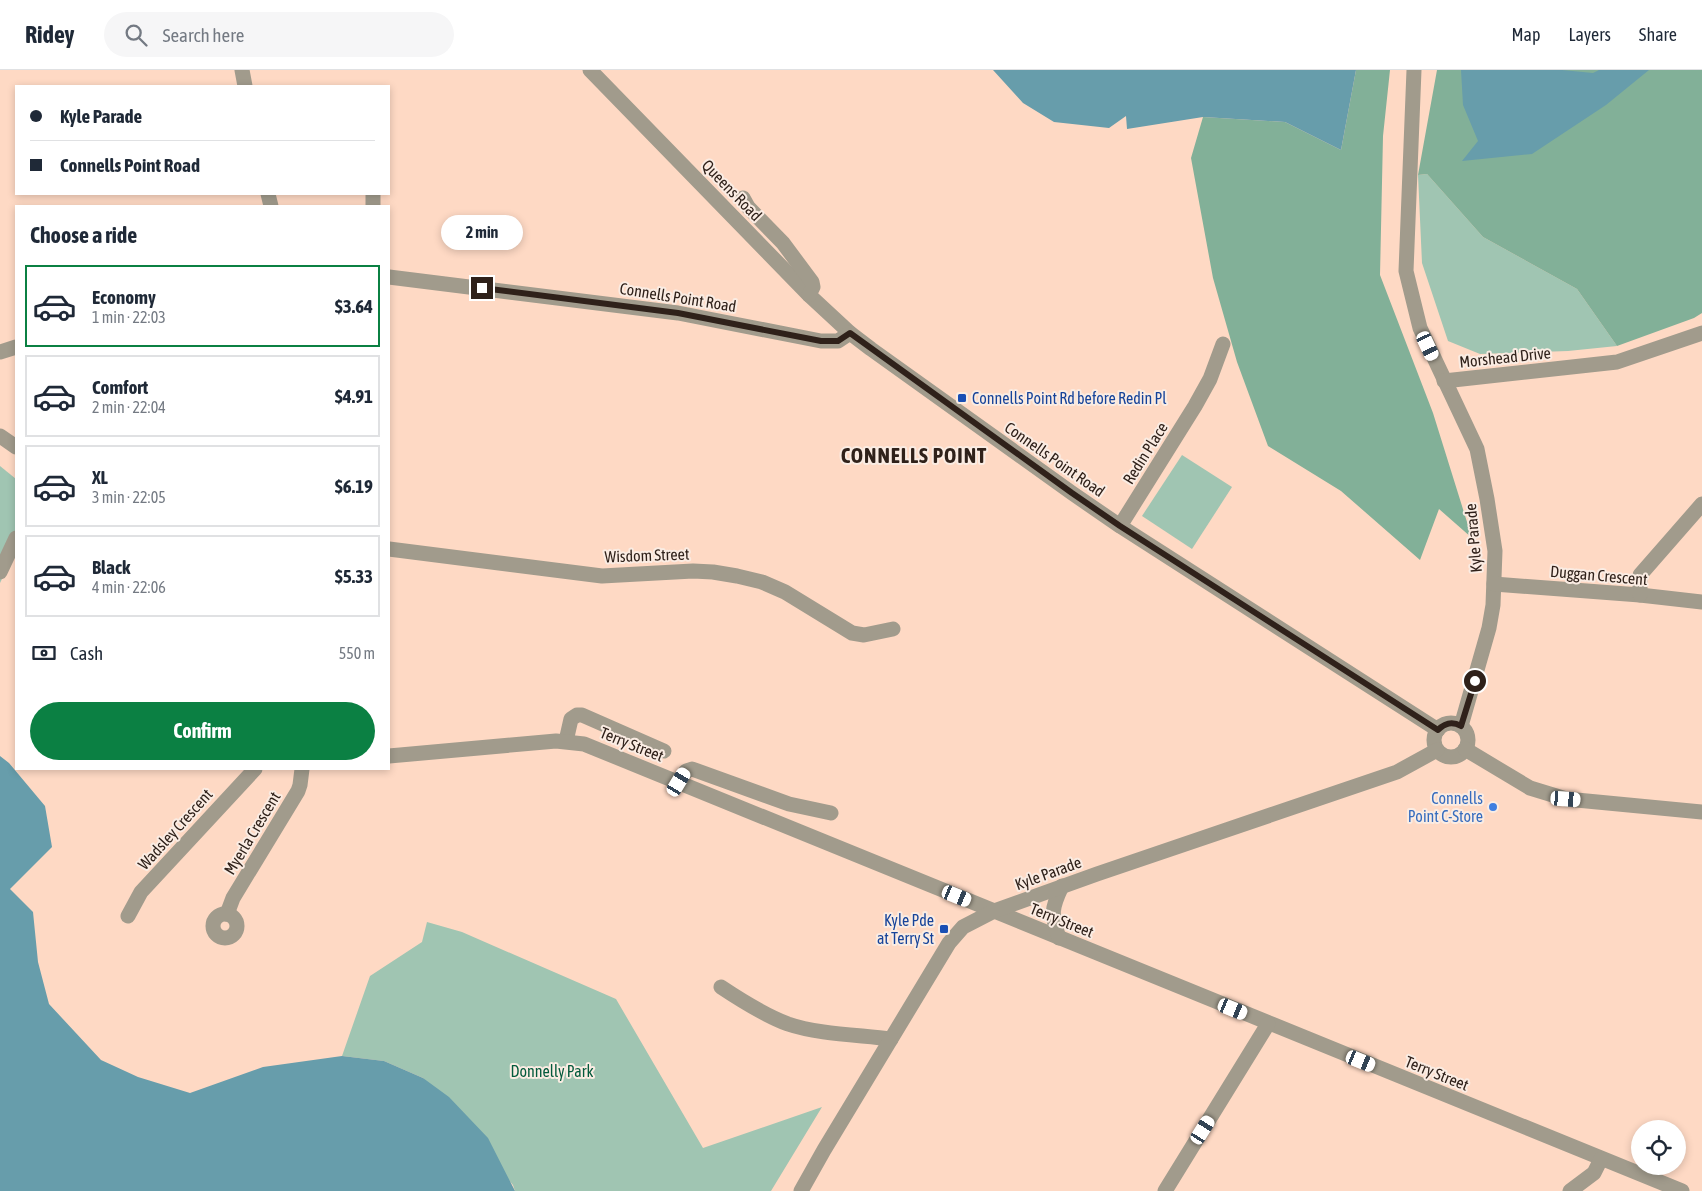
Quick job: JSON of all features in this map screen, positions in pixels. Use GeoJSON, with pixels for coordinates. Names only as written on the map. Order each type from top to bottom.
{"type":"FeatureCollection","features":[{"type":"Feature","properties":{"kind":"street"},"geometry":{"type":"LineString","coordinates":[[242,70],[245,85]]}},
{"type":"Feature","properties":{"kind":"street","name":"Queens Road"},"geometry":{"type":"LineString","coordinates":[[590,70],[810,295],[850,333]]}},
{"type":"Feature","properties":{"kind":"street","name":"Morshead Drive"},"geometry":{"type":"LineString","coordinates":[[1414,70],[1406,271],[1420,328],[1444,381],[1617,362],[1702,333]]}},
{"type":"Feature","properties":{"kind":"street"},"geometry":{"type":"LineString","coordinates":[[743,198],[748,207],[783,243],[810,279],[813,287],[810,295]]}},
{"type":"Feature","properties":{"kind":"street","name":"Connells Point Road"},"geometry":{"type":"LineString","coordinates":[[390,277],[678,313],[821,341],[838,341],[850,333],[1120,526],[1438,730]]}},
{"type":"Feature","properties":{"kind":"street","name":"Redin Place"},"geometry":{"type":"LineString","coordinates":[[1120,526],[1195,406],[1210,379],[1223,344]]}},
{"type":"Feature","properties":{"kind":"street"},"geometry":{"type":"LineString","coordinates":[[0,352],[15,347]]}},
{"type":"Feature","properties":{"kind":"street","name":"Kyle Parade"},"geometry":{"type":"LineString","coordinates":[[1444,381],[1477,448],[1495,551],[1493,605],[1489,628],[1461,726]]}},
{"type":"Feature","properties":{"kind":"street"},"geometry":{"type":"LineString","coordinates":[[0,436],[15,446]]}},
{"type":"Feature","properties":{"kind":"street"},"geometry":{"type":"LineString","coordinates":[[1640,595],[1640,575],[1702,504]]}},
{"type":"Feature","properties":{"kind":"street"},"geometry":{"type":"LineString","coordinates":[[0,572],[15,540]]}},
{"type":"Feature","properties":{"kind":"street","name":"Wisdom Street"},"geometry":{"type":"LineString","coordinates":[[390,548],[602,576],[693,571],[713,572],[762,582],[785,592],[852,633],[864,635],[893,629]]}},
{"type":"Feature","properties":{"kind":"street","name":"Duggan Crescent"},"geometry":{"type":"LineString","coordinates":[[1494,584],[1640,595],[1702,602]]}},
{"type":"Feature","properties":{"kind":"street"},"geometry":{"type":"LineString","coordinates":[[566,741],[571,719],[577,715],[582,715],[664,751]]}},
{"type":"Feature","properties":{"kind":"street"},"geometry":{"type":"LineString","coordinates":[[1451,723],[1461,726],[1468,739],[1462,753],[1452,757],[1441,754],[1434,740],[1438,730],[1441,726],[1451,723]]}},
{"type":"Feature","properties":{"kind":"street","name":"Terry Street"},"geometry":{"type":"LineString","coordinates":[[390,756],[566,741],[584,744],[1682,1191]]}},
{"type":"Feature","properties":{"kind":"street"},"geometry":{"type":"LineString","coordinates":[[1465,749],[1530,788],[1566,799],[1702,812]]}},
{"type":"Feature","properties":{"kind":"street","name":"Kyle Parade"},"geometry":{"type":"LineString","coordinates":[[801,1191],[891,1039],[956,934],[963,927],[994,911],[1062,886],[1397,772],[1438,750]]}},
{"type":"Feature","properties":{"kind":"street"},"geometry":{"type":"LineString","coordinates":[[679,782],[686,771],[692,769],[789,804],[832,813]]}},
{"type":"Feature","properties":{"kind":"street","name":"Wadsley Crescent"},"geometry":{"type":"LineString","coordinates":[[128,916],[141,892],[254,770]]}},
{"type":"Feature","properties":{"kind":"street","name":"Myerla Crescent"},"geometry":{"type":"LineString","coordinates":[[227,914],[233,898],[298,790],[302,770]]}},
{"type":"Feature","properties":{"kind":"street"},"geometry":{"type":"LineString","coordinates":[[1059,938],[1053,921],[1052,909],[1062,886]]}},
{"type":"Feature","properties":{"kind":"street"},"geometry":{"type":"LineString","coordinates":[[721,987],[750,1006],[789,1024],[814,1030],[891,1039]]}},
{"type":"Feature","properties":{"kind":"street"},"geometry":{"type":"LineString","coordinates":[[1165,1191],[1268,1024]]}},
{"type":"Feature","properties":{"kind":"street"},"geometry":{"type":"LineString","coordinates":[[1570,1191],[1594,1173],[1601,1159]]}},
{"type":"Feature","properties":{"kind":"green space"},"geometry":{"type":"Polygon","coordinates":[[[1356,70],[1390,70],[1383,136],[1380,275],[1433,413],[1472,538],[1439,509],[1420,560],[1341,491],[1268,446],[1237,362],[1213,278],[1191,158],[1203,117],[1285,122],[1341,150],[1356,70]]]}},
{"type":"Feature","properties":{"kind":"green space"},"geometry":{"type":"Polygon","coordinates":[[[1437,70],[1702,70],[1702,313],[1694,318],[1617,346],[1577,289],[1483,237],[1427,174],[1418,175],[1437,70]]]}},
{"type":"Feature","properties":{"kind":"green space"},"geometry":{"type":"Polygon","coordinates":[[[1427,174],[1483,237],[1577,289],[1617,346],[1568,351],[1480,354],[1448,341],[1422,263],[1418,175],[1427,174]]]}},
{"type":"Feature","properties":{"kind":"green space"},"geometry":{"type":"Polygon","coordinates":[[[1182,455],[1232,487],[1192,549],[1142,516],[1182,455]]]}},
{"type":"Feature","properties":{"kind":"green space"},"geometry":{"type":"Polygon","coordinates":[[[0,466],[15,478],[15,551],[0,583],[0,466]]]}},
{"type":"Feature","properties":{"kind":"green space","name":"Donnelly Park"},"geometry":{"type":"Polygon","coordinates":[[[427,922],[462,932],[616,999],[703,1148],[822,1107],[771,1191],[515,1191],[513,1185],[423,1078],[384,1061],[342,1056],[370,976],[422,942],[427,922]]]}},
{"type":"Feature","properties":{"kind":"water"},"geometry":{"type":"Polygon","coordinates":[[[993,70],[1356,70],[1341,150],[1285,122],[1203,117],[1127,129],[1126,116],[1109,128],[1054,122],[1023,103],[993,70]]]}},
{"type":"Feature","properties":{"kind":"water"},"geometry":{"type":"Polygon","coordinates":[[[1461,70],[1562,70],[1593,73],[1599,70],[1649,70],[1606,105],[1532,154],[1462,161],[1478,141],[1463,105],[1461,70]]]}},
{"type":"Feature","properties":{"kind":"water"},"geometry":{"type":"Polygon","coordinates":[[[0,756],[9,763],[45,806],[52,847],[10,889],[33,912],[38,962],[49,1004],[101,1060],[138,1077],[190,1093],[263,1067],[342,1056],[384,1061],[423,1078],[449,1097],[488,1138],[515,1191],[0,1191],[0,756]]]}},
{"type":"Feature","properties":{"kind":"place","name":"Connells Point Rd before Redin Pl"},"geometry":{"type":"Point","coordinates":[962,398]}},
{"type":"Feature","properties":{"kind":"place","name":"Connells Point C-Store"},"geometry":{"type":"Point","coordinates":[1493,807]}},
{"type":"Feature","properties":{"kind":"place","name":"Kyle Pde at Terry St"},"geometry":{"type":"Point","coordinates":[944,929]}},
{"type":"Feature","properties":{"kind":"district","name":"CONNELLS POINT"},"geometry":{"type":"Point","coordinates":[914,456]}},
{"type":"Feature","properties":{"kind":"route"},"geometry":{"type":"LineString","coordinates":[[482,288],[678,313],[821,341],[838,341],[850,333],[1120,526],[1438,730],[1441,726],[1451,723],[1461,726],[1475,681]]}}]}
